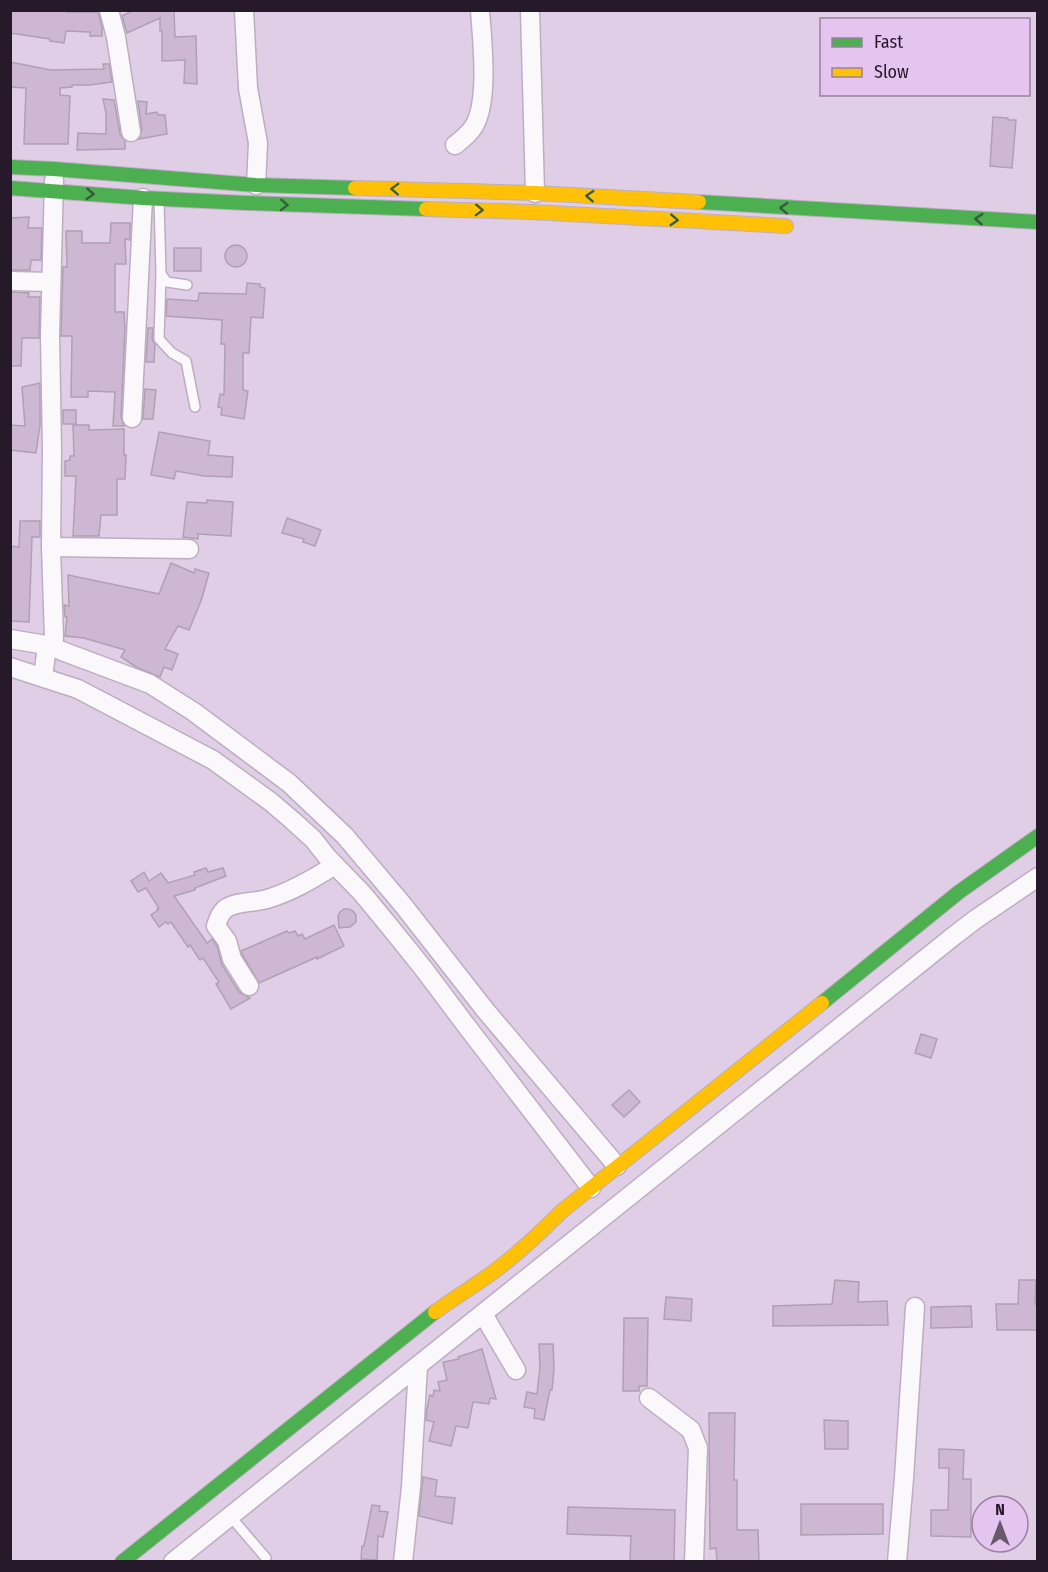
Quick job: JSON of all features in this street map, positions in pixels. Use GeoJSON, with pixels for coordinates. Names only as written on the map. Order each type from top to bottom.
{"type":"FeatureCollection","features":[{"type":"Feature","properties":{"kind":"street"},"geometry":{"type":"LineString","coordinates":[[109,10],[116,37],[131,132]]}},
{"type":"Feature","properties":{"kind":"street"},"geometry":{"type":"LineString","coordinates":[[244,10],[248,88],[258,143],[256,185]]}},
{"type":"Feature","properties":{"kind":"street"},"geometry":{"type":"LineString","coordinates":[[455,145],[473,129],[481,111],[484,66],[480,10]]}},
{"type":"Feature","properties":{"kind":"street"},"geometry":{"type":"LineString","coordinates":[[530,10],[535,193]]}},
{"type":"Feature","properties":{"kind":"street"},"geometry":{"type":"LineString","coordinates":[[10,167],[256,185],[535,193],[1038,222]]}},
{"type":"Feature","properties":{"kind":"street"},"geometry":{"type":"LineString","coordinates":[[46,662],[54,638],[51,547],[50,282],[54,169]]}},
{"type":"Feature","properties":{"kind":"street"},"geometry":{"type":"LineString","coordinates":[[10,188],[151,199],[532,212],[805,227]]}},
{"type":"Feature","properties":{"kind":"street"},"geometry":{"type":"LineString","coordinates":[[132,418],[151,199]]}},
{"type":"Feature","properties":{"kind":"street"},"geometry":{"type":"LineString","coordinates":[[10,281],[50,282]]}},
{"type":"Feature","properties":{"kind":"street"},"geometry":{"type":"LineString","coordinates":[[51,547],[189,549]]}},
{"type":"Feature","properties":{"kind":"street"},"geometry":{"type":"LineString","coordinates":[[10,639],[46,662],[78,689],[213,760],[271,802],[313,839],[362,893],[423,968],[488,1055],[593,1186]]}},
{"type":"Feature","properties":{"kind":"street"},"geometry":{"type":"LineString","coordinates":[[10,667],[46,662],[62,651],[150,684],[201,717],[289,783],[345,836],[614,1168]]}},
{"type":"Feature","properties":{"kind":"street"},"geometry":{"type":"LineString","coordinates":[[122,1562],[433,1314],[525,1247],[562,1211],[614,1168],[959,892],[1038,836]]}},
{"type":"Feature","properties":{"kind":"street"},"geometry":{"type":"LineString","coordinates":[[249,986],[232,959],[226,941],[216,926],[219,916],[226,908],[246,902],[265,900],[295,888],[335,865]]}},
{"type":"Feature","properties":{"kind":"street"},"geometry":{"type":"LineString","coordinates":[[173,1562],[955,935],[1038,877]]}},
{"type":"Feature","properties":{"kind":"street"},"geometry":{"type":"LineString","coordinates":[[897,1562],[915,1307]]}},
{"type":"Feature","properties":{"kind":"street"},"geometry":{"type":"LineString","coordinates":[[483,1314],[516,1370]]}},
{"type":"Feature","properties":{"kind":"street"},"geometry":{"type":"LineString","coordinates":[[403,1562],[411,1487],[418,1366]]}},
{"type":"Feature","properties":{"kind":"street"},"geometry":{"type":"LineString","coordinates":[[649,1398],[692,1430],[698,1448],[694,1562]]}},
{"type":"Feature","properties":{"kind":"lane"},"geometry":{"type":"LineString","coordinates":[[151,199],[161,274],[159,339],[172,352],[186,361],[195,407]]}},
{"type":"Feature","properties":{"kind":"lane"},"geometry":{"type":"LineString","coordinates":[[161,274],[167,282],[187,285]]}},
{"type":"Feature","properties":{"kind":"lane"},"geometry":{"type":"LineString","coordinates":[[230,1516],[266,1558]]}},
{"type":"Feature","properties":{"kind":"building"},"geometry":{"type":"Polygon","coordinates":[[[10,10],[98,12],[102,36],[90,36],[90,32],[66,31],[64,43],[10,33],[10,10]]]}},
{"type":"Feature","properties":{"kind":"building"},"geometry":{"type":"Polygon","coordinates":[[[134,10],[176,10],[174,11],[175,37],[196,36],[197,84],[184,83],[185,60],[162,61],[160,18],[127,33],[122,16],[134,10]]]}},
{"type":"Feature","properties":{"kind":"building"},"geometry":{"type":"Polygon","coordinates":[[[10,62],[51,70],[104,69],[103,64],[109,64],[112,82],[60,88],[60,95],[70,96],[68,144],[24,144],[26,88],[10,87],[10,62]]]}},
{"type":"Feature","properties":{"kind":"building"},"geometry":{"type":"Polygon","coordinates":[[[103,99],[114,100],[125,149],[77,150],[78,133],[106,134],[103,99]]]}},
{"type":"Feature","properties":{"kind":"building"},"geometry":{"type":"Polygon","coordinates":[[[138,101],[147,102],[146,114],[157,112],[158,115],[165,115],[167,134],[139,139],[142,130],[138,101]]]}},
{"type":"Feature","properties":{"kind":"building"},"geometry":{"type":"Polygon","coordinates":[[[993,117],[1016,120],[1012,168],[990,166],[993,117]]]}},
{"type":"Feature","properties":{"kind":"building"},"geometry":{"type":"Polygon","coordinates":[[[29,217],[28,228],[42,228],[41,260],[31,260],[30,270],[10,270],[10,218],[29,217]]]}},
{"type":"Feature","properties":{"kind":"building"},"geometry":{"type":"Polygon","coordinates":[[[111,223],[130,223],[130,240],[125,239],[126,264],[115,264],[115,312],[124,312],[125,328],[121,417],[124,426],[113,426],[115,392],[88,391],[88,397],[71,397],[72,336],[61,336],[63,267],[67,267],[66,231],[82,231],[82,243],[110,243],[111,223]]]}},
{"type":"Feature","properties":{"kind":"building"},"geometry":{"type":"Polygon","coordinates":[[[236,245],[244,248],[247,256],[244,264],[236,267],[228,264],[225,256],[228,248],[236,245]]]}},
{"type":"Feature","properties":{"kind":"building"},"geometry":{"type":"Polygon","coordinates":[[[174,248],[201,248],[201,271],[174,271],[174,248]]]}},
{"type":"Feature","properties":{"kind":"building"},"geometry":{"type":"Polygon","coordinates":[[[247,283],[260,284],[260,287],[265,288],[263,318],[251,317],[249,353],[243,353],[243,390],[248,391],[244,419],[221,415],[222,408],[218,407],[220,394],[224,395],[225,344],[221,344],[222,320],[166,316],[167,299],[198,301],[199,293],[246,294],[247,283]]]}},
{"type":"Feature","properties":{"kind":"building"},"geometry":{"type":"Polygon","coordinates":[[[10,292],[29,293],[28,297],[40,297],[39,338],[22,338],[21,366],[10,366],[10,292]]]}},
{"type":"Feature","properties":{"kind":"building"},"geometry":{"type":"Polygon","coordinates":[[[148,328],[153,328],[154,362],[146,362],[148,328]]]}},
{"type":"Feature","properties":{"kind":"building"},"geometry":{"type":"Polygon","coordinates":[[[40,383],[40,425],[36,453],[10,450],[10,425],[25,426],[22,387],[40,383]]]}},
{"type":"Feature","properties":{"kind":"building"},"geometry":{"type":"Polygon","coordinates":[[[145,389],[156,390],[153,419],[143,419],[145,389]]]}},
{"type":"Feature","properties":{"kind":"building"},"geometry":{"type":"Polygon","coordinates":[[[63,410],[76,410],[76,424],[63,424],[63,410]]]}},
{"type":"Feature","properties":{"kind":"building"},"geometry":{"type":"Polygon","coordinates":[[[73,425],[89,425],[89,430],[124,429],[125,479],[117,479],[117,515],[101,515],[99,536],[73,536],[76,476],[65,476],[65,461],[70,460],[70,456],[74,456],[73,425]]]}},
{"type":"Feature","properties":{"kind":"building"},"geometry":{"type":"Polygon","coordinates":[[[159,432],[210,441],[208,455],[233,457],[232,477],[204,476],[176,471],[174,479],[151,475],[159,432]]]}},
{"type":"Feature","properties":{"kind":"building"},"geometry":{"type":"Polygon","coordinates":[[[207,500],[233,502],[231,536],[198,534],[198,539],[183,537],[187,502],[207,503],[207,500]]]}},
{"type":"Feature","properties":{"kind":"building"},"geometry":{"type":"Polygon","coordinates":[[[287,518],[321,530],[315,546],[303,542],[304,539],[282,533],[287,518]]]}},
{"type":"Feature","properties":{"kind":"building"},"geometry":{"type":"Polygon","coordinates":[[[20,521],[40,521],[40,537],[32,537],[29,622],[10,621],[10,546],[19,547],[20,521]]]}},
{"type":"Feature","properties":{"kind":"building"},"geometry":{"type":"Polygon","coordinates":[[[171,563],[194,573],[195,569],[209,573],[189,630],[178,626],[165,649],[178,654],[172,670],[164,667],[160,677],[138,668],[121,657],[125,650],[84,638],[65,636],[67,617],[65,617],[64,605],[69,606],[68,575],[159,594],[171,563]]]}},
{"type":"Feature","properties":{"kind":"building"},"geometry":{"type":"Polygon","coordinates":[[[206,868],[208,872],[223,868],[226,876],[195,888],[195,890],[174,896],[207,943],[212,939],[217,946],[222,965],[239,992],[250,998],[231,1009],[216,984],[219,982],[203,958],[200,960],[190,945],[188,947],[171,922],[168,924],[166,922],[159,927],[151,915],[159,908],[146,888],[138,892],[131,881],[144,872],[149,881],[161,873],[168,883],[195,875],[194,872],[206,868]]]}},
{"type":"Feature","properties":{"kind":"building"},"geometry":{"type":"Polygon","coordinates":[[[344,909],[353,911],[356,915],[356,922],[350,927],[339,928],[338,916],[344,909]]]}},
{"type":"Feature","properties":{"kind":"building"},"geometry":{"type":"Polygon","coordinates":[[[334,925],[344,946],[259,983],[241,951],[287,931],[289,933],[295,931],[298,936],[302,934],[305,939],[334,925]]]}},
{"type":"Feature","properties":{"kind":"building"},"geometry":{"type":"Polygon","coordinates":[[[921,1034],[937,1039],[931,1058],[915,1053],[921,1034]]]}},
{"type":"Feature","properties":{"kind":"building"},"geometry":{"type":"Polygon","coordinates":[[[629,1090],[640,1102],[624,1117],[612,1105],[629,1090]]]}},
{"type":"Feature","properties":{"kind":"building"},"geometry":{"type":"Polygon","coordinates":[[[835,1280],[859,1282],[858,1302],[887,1301],[888,1325],[773,1326],[773,1306],[832,1304],[835,1280]]]}},
{"type":"Feature","properties":{"kind":"building"},"geometry":{"type":"Polygon","coordinates":[[[1019,1280],[1036,1280],[1035,1304],[1038,1304],[1038,1330],[997,1330],[996,1304],[1018,1304],[1019,1280]]]}},
{"type":"Feature","properties":{"kind":"building"},"geometry":{"type":"Polygon","coordinates":[[[666,1297],[692,1299],[691,1321],[664,1319],[666,1297]]]}},
{"type":"Feature","properties":{"kind":"building"},"geometry":{"type":"Polygon","coordinates":[[[971,1306],[972,1327],[931,1328],[931,1307],[971,1306]]]}},
{"type":"Feature","properties":{"kind":"building"},"geometry":{"type":"Polygon","coordinates":[[[624,1318],[648,1318],[647,1386],[639,1386],[639,1391],[623,1391],[624,1318]]]}},
{"type":"Feature","properties":{"kind":"building"},"geometry":{"type":"Polygon","coordinates":[[[539,1344],[553,1344],[552,1390],[550,1390],[544,1420],[534,1418],[535,1409],[524,1407],[527,1392],[537,1394],[540,1366],[539,1344]]]}},
{"type":"Feature","properties":{"kind":"building"},"geometry":{"type":"Polygon","coordinates":[[[482,1349],[496,1399],[490,1398],[489,1404],[473,1402],[468,1428],[456,1426],[451,1446],[429,1441],[434,1422],[426,1420],[427,1408],[430,1395],[433,1396],[434,1390],[440,1391],[438,1382],[447,1380],[443,1362],[459,1359],[458,1357],[482,1349]]]}},
{"type":"Feature","properties":{"kind":"building"},"geometry":{"type":"Polygon","coordinates":[[[709,1413],[735,1413],[734,1480],[737,1480],[737,1530],[758,1530],[759,1562],[717,1562],[716,1548],[710,1549],[709,1413]]]}},
{"type":"Feature","properties":{"kind":"building"},"geometry":{"type":"Polygon","coordinates":[[[824,1420],[848,1421],[848,1449],[825,1449],[824,1420]]]}},
{"type":"Feature","properties":{"kind":"building"},"geometry":{"type":"Polygon","coordinates":[[[939,1449],[964,1450],[963,1479],[971,1479],[970,1537],[931,1536],[931,1510],[948,1510],[949,1468],[939,1468],[939,1449]]]}},
{"type":"Feature","properties":{"kind":"building"},"geometry":{"type":"Polygon","coordinates":[[[423,1477],[437,1480],[435,1496],[455,1498],[452,1524],[419,1516],[423,1477]]]}},
{"type":"Feature","properties":{"kind":"building"},"geometry":{"type":"Polygon","coordinates":[[[801,1504],[883,1504],[883,1534],[801,1535],[801,1504]]]}},
{"type":"Feature","properties":{"kind":"building"},"geometry":{"type":"Polygon","coordinates":[[[372,1505],[380,1506],[379,1511],[388,1512],[383,1537],[378,1536],[377,1560],[361,1559],[372,1505]]]}},
{"type":"Feature","properties":{"kind":"building"},"geometry":{"type":"Polygon","coordinates":[[[568,1507],[675,1510],[674,1562],[630,1562],[631,1536],[567,1534],[568,1507]]]}},
{"type":"Feature","properties":{"kind":"traffic: fast"},"geometry":{"type":"LineString","coordinates":[[10,167],[256,185],[355,188]]}},
{"type":"Feature","properties":{"kind":"traffic: fast"},"geometry":{"type":"LineString","coordinates":[[10,188],[143,198],[426,209]]}},
{"type":"Feature","properties":{"kind":"traffic: fast"},"geometry":{"type":"LineString","coordinates":[[699,202],[1038,222]]}},
{"type":"Feature","properties":{"kind":"traffic: fast"},"geometry":{"type":"LineString","coordinates":[[822,1003],[959,892],[1038,836]]}},
{"type":"Feature","properties":{"kind":"traffic: fast"},"geometry":{"type":"LineString","coordinates":[[122,1562],[435,1312]]}},
{"type":"Feature","properties":{"kind":"traffic: slow"},"geometry":{"type":"LineString","coordinates":[[355,188],[535,193],[699,202]]}},
{"type":"Feature","properties":{"kind":"traffic: slow"},"geometry":{"type":"LineString","coordinates":[[426,209],[532,212],[786,226]]}},
{"type":"Feature","properties":{"kind":"traffic: slow"},"geometry":{"type":"LineString","coordinates":[[435,1312],[502,1266],[562,1211],[822,1003]]}}]}
